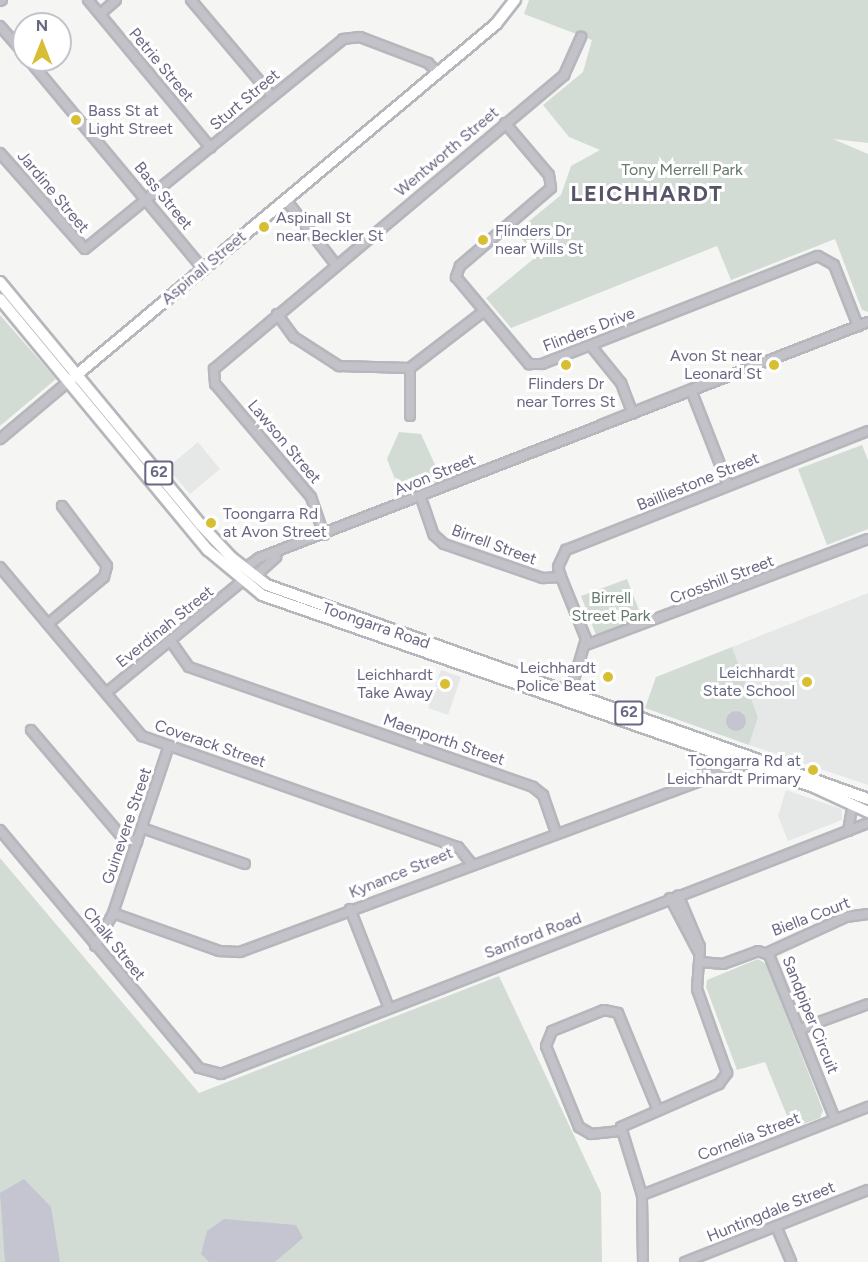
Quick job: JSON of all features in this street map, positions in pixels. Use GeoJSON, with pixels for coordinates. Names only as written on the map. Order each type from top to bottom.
{"type":"FeatureCollection","features":[{"type":"Feature","properties":{"kind":"main road","name":"Aspinall Street"},"geometry":{"type":"LineString","coordinates":[[73,378],[438,73],[514,0]]}},
{"type":"Feature","properties":{"kind":"main road","name":"Toongarra Road"},"geometry":{"type":"LineString","coordinates":[[0,282],[73,378],[241,582],[300,610],[568,698]]}},
{"type":"Feature","properties":{"kind":"main road","name":"Toongarra Road"},"geometry":{"type":"LineString","coordinates":[[0,299],[244,569],[254,577],[290,596],[568,698],[719,752],[868,799]]}},
{"type":"Feature","properties":{"kind":"main road"},"geometry":{"type":"LineString","coordinates":[[241,582],[244,569]]}},
{"type":"Feature","properties":{"kind":"main road"},"geometry":{"type":"LineString","coordinates":[[241,582],[254,577]]}},
{"type":"Feature","properties":{"kind":"main road","name":"Toongarra Road"},"geometry":{"type":"LineString","coordinates":[[719,752],[853,804],[868,812]]}},
{"type":"Feature","properties":{"kind":"street","name":"Petrie Street"},"geometry":{"type":"LineString","coordinates":[[88,0],[210,148]]}},
{"type":"Feature","properties":{"kind":"street"},"geometry":{"type":"LineString","coordinates":[[100,14],[116,0]]}},
{"type":"Feature","properties":{"kind":"street"},"geometry":{"type":"LineString","coordinates":[[191,0],[272,96]]}},
{"type":"Feature","properties":{"kind":"street"},"geometry":{"type":"LineString","coordinates":[[0,26],[12,40]]}},
{"type":"Feature","properties":{"kind":"street","name":"Sturt Street"},"geometry":{"type":"LineString","coordinates":[[85,249],[148,201],[272,96],[348,37],[428,63],[438,73]]}},
{"type":"Feature","properties":{"kind":"street","name":"Wentworth Street"},"geometry":{"type":"LineString","coordinates":[[213,375],[217,365],[564,75],[581,37]]}},
{"type":"Feature","properties":{"kind":"street","name":"Bass Street"},"geometry":{"type":"LineString","coordinates":[[39,72],[202,269]]}},
{"type":"Feature","properties":{"kind":"street","name":"Flinders Drive"},"geometry":{"type":"LineString","coordinates":[[505,123],[552,185],[458,268],[457,280],[532,365],[591,346],[818,256],[834,265],[858,326]]}},
{"type":"Feature","properties":{"kind":"street","name":"Jardine Street"},"geometry":{"type":"LineString","coordinates":[[0,154],[85,249]]}},
{"type":"Feature","properties":{"kind":"street"},"geometry":{"type":"LineString","coordinates":[[286,200],[336,265]]}},
{"type":"Feature","properties":{"kind":"street"},"geometry":{"type":"LineString","coordinates":[[277,314],[294,337],[339,366],[410,369],[483,312]]}},
{"type":"Feature","properties":{"kind":"street","name":"Avon Street"},"geometry":{"type":"LineString","coordinates":[[244,569],[286,550],[868,322]]}},
{"type":"Feature","properties":{"kind":"street"},"geometry":{"type":"LineString","coordinates":[[591,346],[621,383],[633,414]]}},
{"type":"Feature","properties":{"kind":"street"},"geometry":{"type":"LineString","coordinates":[[410,369],[410,416]]}},
{"type":"Feature","properties":{"kind":"street","name":"Lawson Street"},"geometry":{"type":"LineString","coordinates":[[213,375],[311,497],[324,535]]}},
{"type":"Feature","properties":{"kind":"street","name":"Aspinall Street"},"geometry":{"type":"LineString","coordinates":[[0,439],[73,378]]}},
{"type":"Feature","properties":{"kind":"street"},"geometry":{"type":"LineString","coordinates":[[692,391],[728,485]]}},
{"type":"Feature","properties":{"kind":"street","name":"Bailliestone Street"},"geometry":{"type":"LineString","coordinates":[[561,577],[558,567],[566,550],[868,431]]}},
{"type":"Feature","properties":{"kind":"street","name":"Birrell Street"},"geometry":{"type":"LineString","coordinates":[[421,498],[434,535],[444,544],[543,578],[561,577]]}},
{"type":"Feature","properties":{"kind":"street"},"geometry":{"type":"LineString","coordinates":[[48,624],[104,577],[107,566],[62,506]]}},
{"type":"Feature","properties":{"kind":"street","name":"Crosshill Street"},"geometry":{"type":"LineString","coordinates":[[586,645],[868,539]]}},
{"type":"Feature","properties":{"kind":"street","name":"Avon Street"},"geometry":{"type":"LineString","coordinates":[[254,577],[286,550]]}},
{"type":"Feature","properties":{"kind":"street","name":"Coverack Street"},"geometry":{"type":"LineString","coordinates":[[0,567],[142,736],[450,844],[470,862]]}},
{"type":"Feature","properties":{"kind":"street"},"geometry":{"type":"LineString","coordinates":[[561,577],[586,645],[568,698]]}},
{"type":"Feature","properties":{"kind":"street","name":"Everdinah Street"},"geometry":{"type":"LineString","coordinates":[[106,693],[172,643],[241,582]]}},
{"type":"Feature","properties":{"kind":"street","name":"Maenporth Street"},"geometry":{"type":"LineString","coordinates":[[172,643],[189,667],[533,787],[543,795],[556,832]]}},
{"type":"Feature","properties":{"kind":"street"},"geometry":{"type":"LineString","coordinates":[[32,730],[122,837],[137,842]]}},
{"type":"Feature","properties":{"kind":"street","name":"Guinevere Street"},"geometry":{"type":"LineString","coordinates":[[94,946],[113,913],[170,746]]}},
{"type":"Feature","properties":{"kind":"street"},"geometry":{"type":"LineString","coordinates":[[712,776],[719,752]]}},
{"type":"Feature","properties":{"kind":"street"},"geometry":{"type":"LineString","coordinates":[[699,779],[719,752]]}},
{"type":"Feature","properties":{"kind":"street","name":"Kynance Street"},"geometry":{"type":"LineString","coordinates":[[113,913],[231,953],[470,862],[746,764]]}},
{"type":"Feature","properties":{"kind":"street"},"geometry":{"type":"LineString","coordinates":[[848,831],[853,804]]}},
{"type":"Feature","properties":{"kind":"street","name":"Samford Road"},"geometry":{"type":"LineString","coordinates":[[208,1073],[221,1074],[868,823]]}},
{"type":"Feature","properties":{"kind":"street"},"geometry":{"type":"LineString","coordinates":[[142,828],[245,864]]}},
{"type":"Feature","properties":{"kind":"street","name":"Chalk Street"},"geometry":{"type":"LineString","coordinates":[[0,830],[94,946],[208,1073]]}},
{"type":"Feature","properties":{"kind":"street"},"geometry":{"type":"LineString","coordinates":[[620,1131],[627,1120],[719,1084],[727,1075],[697,989],[701,958],[674,897]]}},
{"type":"Feature","properties":{"kind":"street"},"geometry":{"type":"LineString","coordinates":[[350,909],[389,1008]]}},
{"type":"Feature","properties":{"kind":"street","name":"Biella Court"},"geometry":{"type":"LineString","coordinates":[[767,953],[846,917],[868,913]]}},
{"type":"Feature","properties":{"kind":"street","name":"Sandpiper Circuit"},"geometry":{"type":"LineString","coordinates":[[701,958],[723,964],[767,953],[835,1119]]}},
{"type":"Feature","properties":{"kind":"street"},"geometry":{"type":"LineString","coordinates":[[800,1029],[868,1004]]}},
{"type":"Feature","properties":{"kind":"street"},"geometry":{"type":"LineString","coordinates":[[620,1131],[580,1129],[546,1046],[552,1031],[604,1010],[618,1013],[657,1108]]}},
{"type":"Feature","properties":{"kind":"street","name":"Cornelia Street"},"geometry":{"type":"LineString","coordinates":[[642,1195],[868,1107]]}},
{"type":"Feature","properties":{"kind":"street"},"geometry":{"type":"LineString","coordinates":[[620,1131],[642,1195],[643,1262]]}},
{"type":"Feature","properties":{"kind":"street","name":"Huntingdale Street"},"geometry":{"type":"LineString","coordinates":[[686,1262],[868,1190]]}},
{"type":"Feature","properties":{"kind":"street"},"geometry":{"type":"LineString","coordinates":[[776,1226],[791,1262]]}},
{"type":"Feature","properties":{"kind":"shaded area"},"geometry":{"type":"Polygon","coordinates":[[[198,442],[220,469],[190,494],[167,468],[198,442]]]}},
{"type":"Feature","properties":{"kind":"shaded area","name":"Leichhardt State School"},"geometry":{"type":"Polygon","coordinates":[[[868,593],[868,785],[749,745],[758,717],[732,647],[868,593]]]}},
{"type":"Feature","properties":{"kind":"shaded area"},"geometry":{"type":"Polygon","coordinates":[[[441,670],[461,677],[448,715],[428,708],[441,670]]]}},
{"type":"Feature","properties":{"kind":"shaded area"},"geometry":{"type":"Polygon","coordinates":[[[736,711],[743,714],[746,721],[743,728],[736,731],[729,728],[726,721],[729,714],[736,711]]]}},
{"type":"Feature","properties":{"kind":"shaded area"},"geometry":{"type":"Polygon","coordinates":[[[786,790],[842,809],[842,820],[788,841],[778,816],[786,790]]]}},
{"type":"Feature","properties":{"kind":"shaded area"},"geometry":{"type":"Polygon","coordinates":[[[24,1179],[51,1207],[60,1262],[5,1262],[0,1193],[24,1179]]]}},
{"type":"Feature","properties":{"kind":"shaded area"},"geometry":{"type":"Polygon","coordinates":[[[224,1219],[296,1225],[303,1238],[275,1262],[209,1262],[201,1254],[207,1231],[224,1219]]]}},
{"type":"Feature","properties":{"kind":"green space","name":"Tony Merrell Park"},"geometry":{"type":"Polygon","coordinates":[[[529,0],[868,0],[868,143],[833,139],[868,154],[868,312],[862,310],[835,239],[731,280],[717,246],[511,328],[486,298],[537,256],[516,232],[561,195],[571,166],[600,150],[569,137],[543,105],[583,72],[592,40],[524,14],[529,0]]]}},
{"type":"Feature","properties":{"kind":"green space"},"geometry":{"type":"Polygon","coordinates":[[[0,315],[56,379],[0,426],[0,315]]]}},
{"type":"Feature","properties":{"kind":"green space"},"geometry":{"type":"Polygon","coordinates":[[[399,432],[421,434],[442,480],[401,495],[387,459],[399,432]]]}},
{"type":"Feature","properties":{"kind":"green space"},"geometry":{"type":"Polygon","coordinates":[[[862,445],[868,460],[868,529],[827,545],[798,469],[862,445]]]}},
{"type":"Feature","properties":{"kind":"green space","name":"Birrell Street Park"},"geometry":{"type":"Polygon","coordinates":[[[627,579],[642,618],[596,635],[581,596],[627,579]]]}},
{"type":"Feature","properties":{"kind":"green space"},"geometry":{"type":"Polygon","coordinates":[[[732,647],[758,717],[749,745],[645,708],[656,677],[732,647]]]}},
{"type":"Feature","properties":{"kind":"green space"},"geometry":{"type":"Polygon","coordinates":[[[0,858],[199,1093],[499,976],[601,1193],[602,1262],[0,1262],[0,858]]]}},
{"type":"Feature","properties":{"kind":"green space"},"geometry":{"type":"Polygon","coordinates":[[[758,959],[766,964],[823,1110],[820,1118],[792,1128],[765,1062],[737,1070],[706,987],[707,980],[758,959]]]}},
{"type":"Feature","properties":{"kind":"place","name":"Bass St at Light Street"},"geometry":{"type":"Point","coordinates":[76,120]}},
{"type":"Feature","properties":{"kind":"place","name":"Aspinall St near Beckler St"},"geometry":{"type":"Point","coordinates":[264,227]}},
{"type":"Feature","properties":{"kind":"place","name":"Flinders Dr near Wills St"},"geometry":{"type":"Point","coordinates":[483,240]}},
{"type":"Feature","properties":{"kind":"place","name":"Flinders Dr near Torres St"},"geometry":{"type":"Point","coordinates":[566,365]}},
{"type":"Feature","properties":{"kind":"place","name":"Avon St near Leonard St"},"geometry":{"type":"Point","coordinates":[774,365]}},
{"type":"Feature","properties":{"kind":"place","name":"Toongarra Rd at Avon Street"},"geometry":{"type":"Point","coordinates":[211,523]}},
{"type":"Feature","properties":{"kind":"place","name":"Leichhardt Police Beat"},"geometry":{"type":"Point","coordinates":[608,677]}},
{"type":"Feature","properties":{"kind":"place","name":"Leichhardt State School"},"geometry":{"type":"Point","coordinates":[807,682]}},
{"type":"Feature","properties":{"kind":"place","name":"Leichhardt Take Away"},"geometry":{"type":"Point","coordinates":[445,684]}},
{"type":"Feature","properties":{"kind":"place","name":"Toongarra Rd at Leichhardt Primary"},"geometry":{"type":"Point","coordinates":[813,770]}},
{"type":"Feature","properties":{"kind":"district","name":"LEICHHARDT"},"geometry":{"type":"Point","coordinates":[647,194]}}]}
